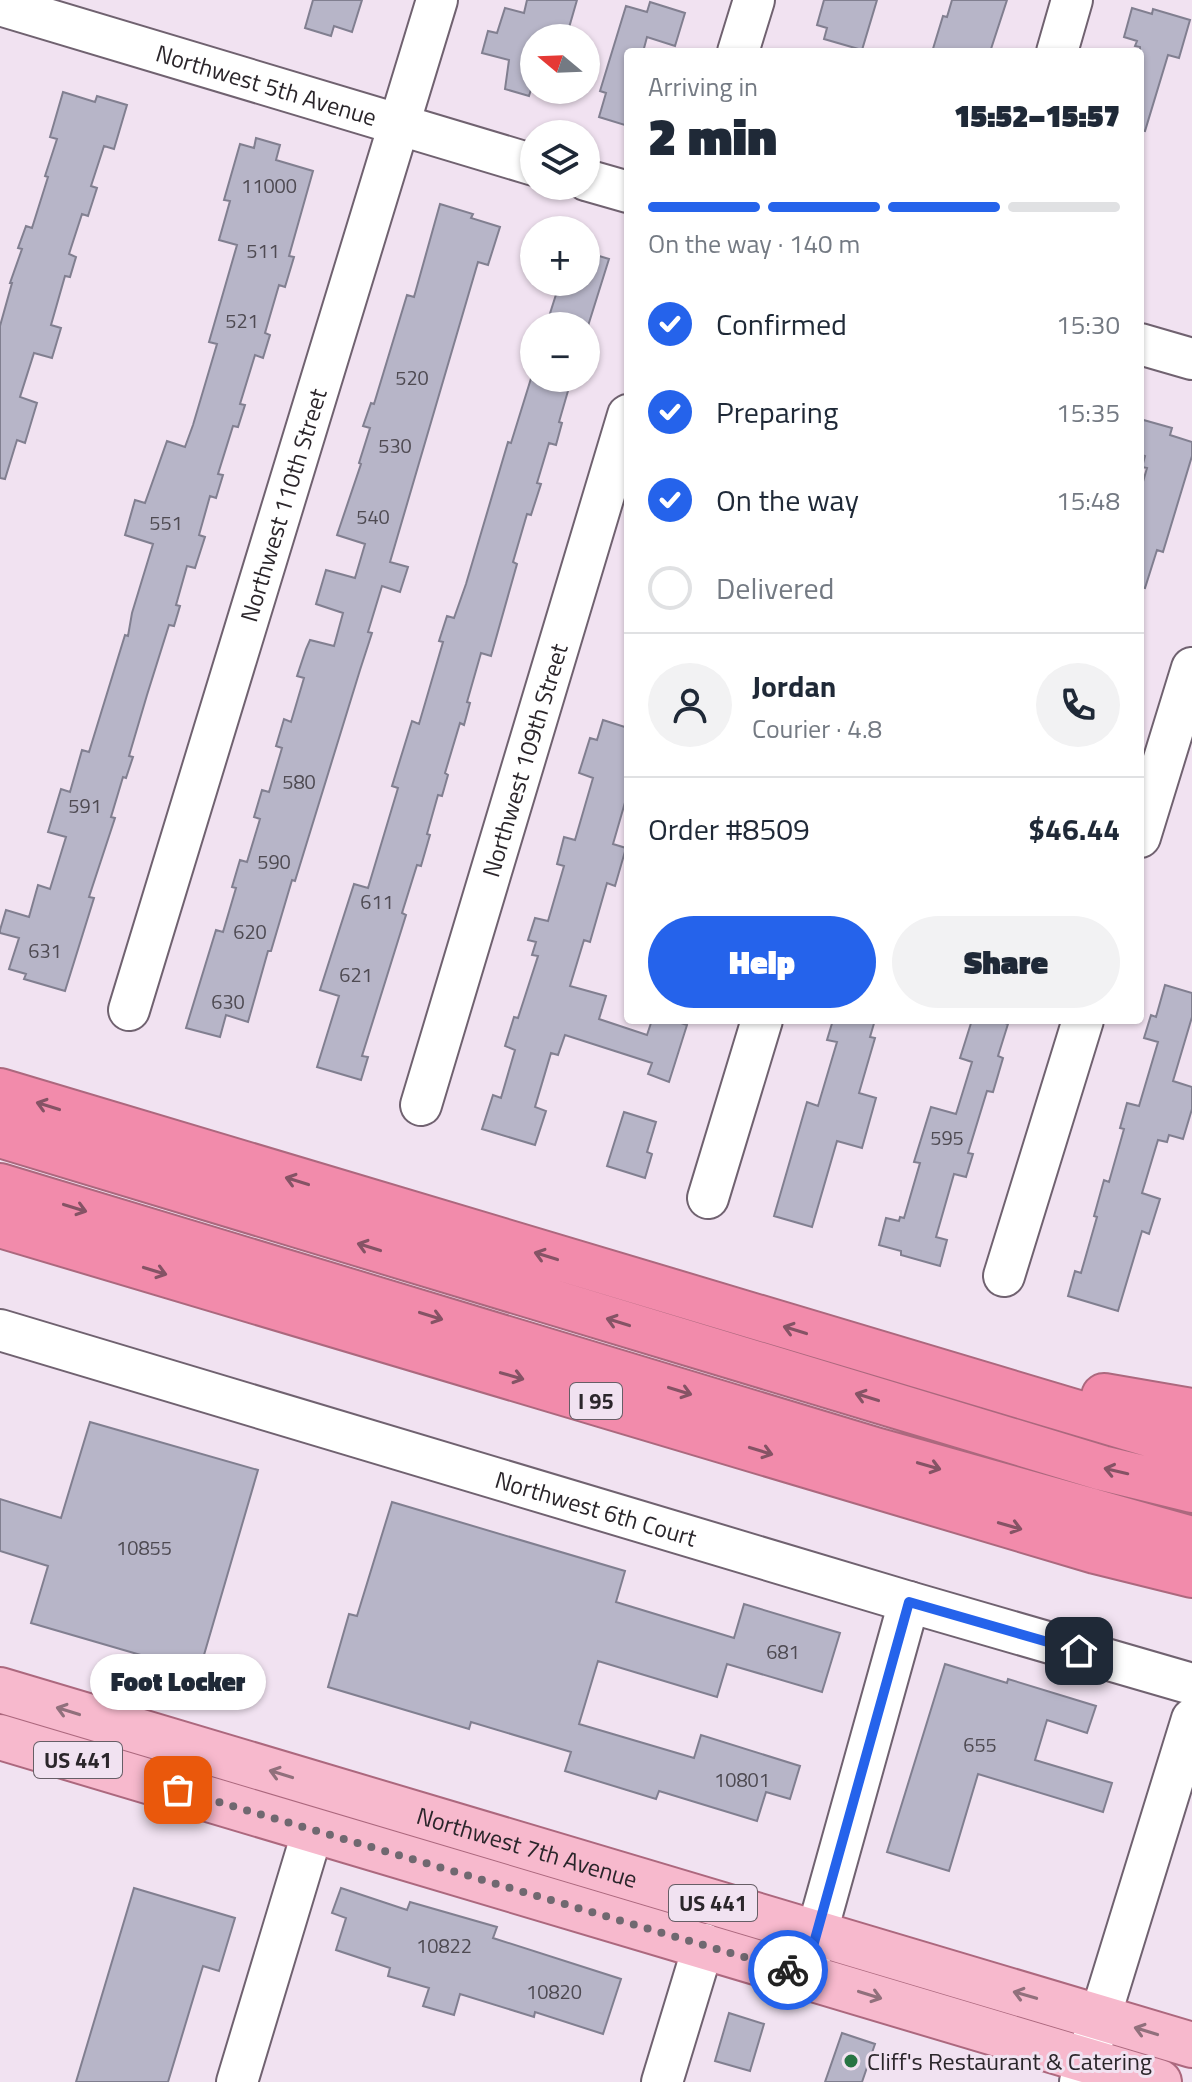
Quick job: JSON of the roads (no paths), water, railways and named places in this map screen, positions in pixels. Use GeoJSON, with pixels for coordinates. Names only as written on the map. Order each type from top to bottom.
{"type":"FeatureCollection","features":[{"type":"Feature","properties":{"kind":"highway"},"geometry":{"type":"LineString","coordinates":[[0,1091],[1192,1447]]}},
{"type":"Feature","properties":{"kind":"highway"},"geometry":{"type":"LineString","coordinates":[[0,1135],[1102,1468],[1192,1490]]}},
{"type":"Feature","properties":{"kind":"highway"},"geometry":{"type":"LineString","coordinates":[[0,1186],[889,1454],[1192,1539]]}},
{"type":"Feature","properties":{"kind":"highway","name":"I 95"},"geometry":{"type":"LineString","coordinates":[[0,1225],[1064,1542],[1192,1575]]}},
{"type":"Feature","properties":{"kind":"highway"},"geometry":{"type":"LineString","coordinates":[[896,1360],[1192,1411]]}},
{"type":"Feature","properties":{"kind":"main road","name":"Northwest 7th Avenue"},"geometry":{"type":"LineString","coordinates":[[0,1690],[1192,2045]]}},
{"type":"Feature","properties":{"kind":"main road","name":"Northwest 7th Avenue"},"geometry":{"type":"LineString","coordinates":[[14,1741],[805,1975],[1083,2071],[1159,2082]]}},
{"type":"Feature","properties":{"kind":"main road"},"geometry":{"type":"LineString","coordinates":[[14,1741],[112,1752],[175,1770],[236,1761]]}},
{"type":"Feature","properties":{"kind":"main road"},"geometry":{"type":"LineString","coordinates":[[313,1830],[362,1819],[440,1842],[516,1845]]}},
{"type":"Feature","properties":{"kind":"street","name":"Northwest 110th Street"},"geometry":{"type":"LineString","coordinates":[[129,1010],[437,0]]}},
{"type":"Feature","properties":{"kind":"street"},"geometry":{"type":"LineString","coordinates":[[739,48],[754,0]]}},
{"type":"Feature","properties":{"kind":"street"},"geometry":{"type":"LineString","coordinates":[[1058,48],[1072,0]]}},
{"type":"Feature","properties":{"kind":"street","name":"Northwest 5th Avenue"},"geometry":{"type":"LineString","coordinates":[[5,12],[520,161]]}},
{"type":"Feature","properties":{"kind":"street"},"geometry":{"type":"LineString","coordinates":[[600,184],[624,191]]}},
{"type":"Feature","properties":{"kind":"street"},"geometry":{"type":"LineString","coordinates":[[1144,345],[1192,359]]}},
{"type":"Feature","properties":{"kind":"street","name":"Northwest 109th Street"},"geometry":{"type":"LineString","coordinates":[[421,1105],[624,428]]}},
{"type":"Feature","properties":{"kind":"street"},"geometry":{"type":"LineString","coordinates":[[1144,824],[1192,668]]}},
{"type":"Feature","properties":{"kind":"street"},"geometry":{"type":"LineString","coordinates":[[708,1198],[761,1024]]}},
{"type":"Feature","properties":{"kind":"street"},"geometry":{"type":"LineString","coordinates":[[1004,1276],[1082,1024]]}},
{"type":"Feature","properties":{"kind":"street","name":"Northwest 6th Court"},"geometry":{"type":"LineString","coordinates":[[0,1330],[1192,1684]]}},
{"type":"Feature","properties":{"kind":"street"},"geometry":{"type":"LineString","coordinates":[[805,1975],[909,1602]]}},
{"type":"Feature","properties":{"kind":"street"},"geometry":{"type":"LineString","coordinates":[[1083,2071],[1192,1719]]}},
{"type":"Feature","properties":{"kind":"street"},"geometry":{"type":"LineString","coordinates":[[237,2082],[313,1830]]}},
{"type":"Feature","properties":{"kind":"street"},"geometry":{"type":"LineString","coordinates":[[662,2082],[704,1944]]}},
{"type":"Feature","properties":{"kind":"place","name":"Foot Locker"},"geometry":{"type":"Point","coordinates":[178,1790]}},
{"type":"Feature","properties":{"kind":"place","name":"Cliff's Restaurant & Catering"},"geometry":{"type":"Point","coordinates":[851,2061]}}]}
